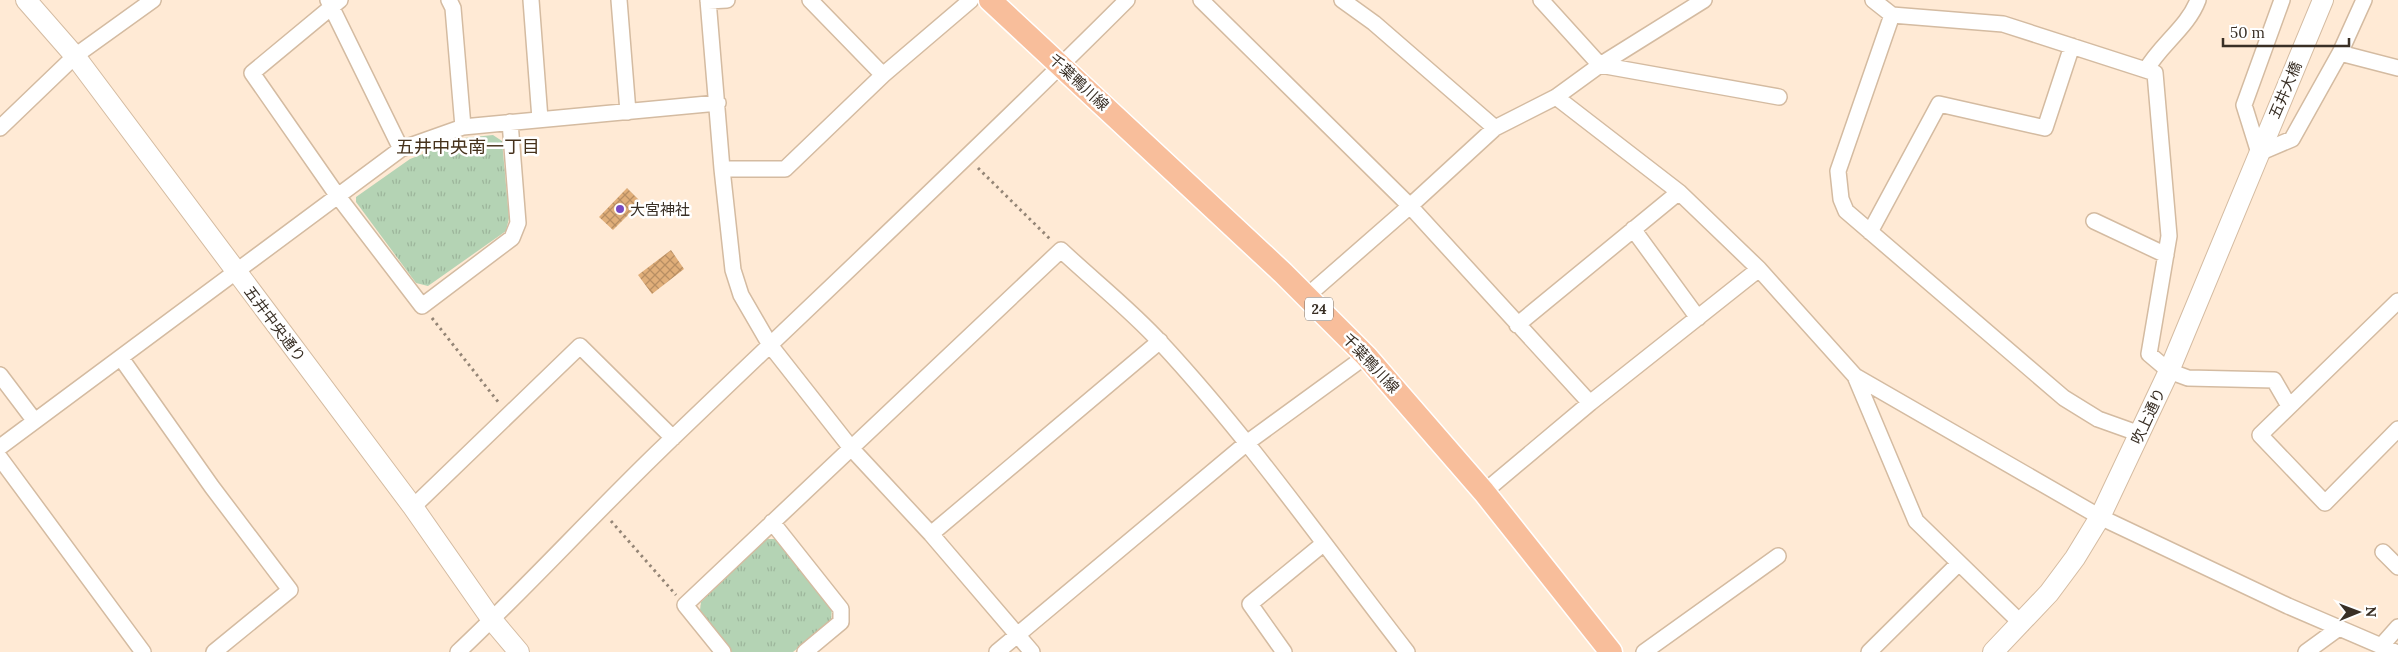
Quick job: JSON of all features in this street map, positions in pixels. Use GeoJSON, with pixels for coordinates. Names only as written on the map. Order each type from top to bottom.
{"type":"FeatureCollection","features":[{"type":"Feature","properties":{"kind":"main road","name":"千葉鴨川線"},"geometry":{"type":"LineString","coordinates":[[990,0],[1062,65],[1306,296],[1366,356],[1484,492],[1611,652]]}},
{"type":"Feature","properties":{"kind":"street","name":"五井中央通り"},"geometry":{"type":"LineString","coordinates":[[26,0],[75,56],[414,507],[492,620],[518,652]]}},
{"type":"Feature","properties":{"kind":"street"},"geometry":{"type":"LineString","coordinates":[[0,128],[75,56],[152,0]]}},
{"type":"Feature","properties":{"kind":"street"},"geometry":{"type":"LineString","coordinates":[[449,0],[453,8],[464,127]]}},
{"type":"Feature","properties":{"kind":"street"},"geometry":{"type":"LineString","coordinates":[[531,0],[540,119]]}},
{"type":"Feature","properties":{"kind":"street"},"geometry":{"type":"LineString","coordinates":[[619,0],[628,112]]}},
{"type":"Feature","properties":{"kind":"street"},"geometry":{"type":"LineString","coordinates":[[727,0],[708,1],[718,103],[722,170],[733,270],[742,295],[770,345],[851,448],[931,534],[1032,652]]}},
{"type":"Feature","properties":{"kind":"street"},"geometry":{"type":"LineString","coordinates":[[810,0],[883,75]]}},
{"type":"Feature","properties":{"kind":"street"},"geometry":{"type":"LineString","coordinates":[[722,170],[785,169],[883,75],[971,0]]}},
{"type":"Feature","properties":{"kind":"street"},"geometry":{"type":"LineString","coordinates":[[458,652],[492,620],[600,509],[967,157],[1127,0]]}},
{"type":"Feature","properties":{"kind":"street"},"geometry":{"type":"LineString","coordinates":[[1201,0],[1410,206],[1516,325],[1590,403]]}},
{"type":"Feature","properties":{"kind":"street"},"geometry":{"type":"LineString","coordinates":[[1342,0],[1374,23],[1494,128]]}},
{"type":"Feature","properties":{"kind":"street"},"geometry":{"type":"LineString","coordinates":[[1541,0],[1600,65],[1779,97]]}},
{"type":"Feature","properties":{"kind":"street"},"geometry":{"type":"LineString","coordinates":[[1306,296],[1410,206],[1494,128],[1556,97],[1600,65],[1704,0]]}},
{"type":"Feature","properties":{"kind":"street"},"geometry":{"type":"LineString","coordinates":[[1873,0],[1892,15],[2003,24],[2156,73],[2169,236],[2149,354],[2169,371],[2188,378],[2274,380],[2289,406]]}},
{"type":"Feature","properties":{"kind":"street"},"geometry":{"type":"LineString","coordinates":[[2146,70],[2154,56],[2193,13],[2198,0]]}},
{"type":"Feature","properties":{"kind":"street"},"geometry":{"type":"LineString","coordinates":[[2282,0],[2244,105],[2259,153],[2292,139],[2340,53],[2364,0]]}},
{"type":"Feature","properties":{"kind":"street","name":"五井大橋"},"geometry":{"type":"LineString","coordinates":[[2259,153],[2322,0]]}},
{"type":"Feature","properties":{"kind":"street"},"geometry":{"type":"LineString","coordinates":[[401,149],[333,2],[252,73],[337,195],[422,306],[512,238],[518,223],[510,122]]}},
{"type":"Feature","properties":{"kind":"street"},"geometry":{"type":"LineString","coordinates":[[1892,15],[1838,171],[1841,199],[1846,211],[2064,398],[2098,419],[2140,434]]}},
{"type":"Feature","properties":{"kind":"street"},"geometry":{"type":"LineString","coordinates":[[1870,232],[1939,104],[2045,128],[2072,46]]}},
{"type":"Feature","properties":{"kind":"street"},"geometry":{"type":"LineString","coordinates":[[2340,53],[2398,68]]}},
{"type":"Feature","properties":{"kind":"street"},"geometry":{"type":"LineString","coordinates":[[1556,97],[1679,192],[1759,269],[1855,376],[2100,517],[2339,628],[2388,649],[2398,627]]}},
{"type":"Feature","properties":{"kind":"street"},"geometry":{"type":"LineString","coordinates":[[0,447],[34,420],[237,273],[337,195],[401,149],[464,127],[718,103]]}},
{"type":"Feature","properties":{"kind":"street","name":"吹上通り"},"geometry":{"type":"LineString","coordinates":[[1992,652],[2022,624],[2055,586],[2100,517],[2169,371],[2259,153]]}},
{"type":"Feature","properties":{"kind":"street"},"geometry":{"type":"LineString","coordinates":[[1516,325],[1679,192]]}},
{"type":"Feature","properties":{"kind":"street"},"geometry":{"type":"LineString","coordinates":[[2094,221],[2166,254]]}},
{"type":"Feature","properties":{"kind":"street"},"geometry":{"type":"LineString","coordinates":[[1633,229],[1698,318]]}},
{"type":"Feature","properties":{"kind":"street"},"geometry":{"type":"LineString","coordinates":[[723,652],[685,605],[1061,250],[1160,341],[1248,442],[1323,544],[1407,652]]}},
{"type":"Feature","properties":{"kind":"street"},"geometry":{"type":"LineString","coordinates":[[1484,492],[1590,403],[1759,269]]}},
{"type":"Feature","properties":{"kind":"street"},"geometry":{"type":"LineString","coordinates":[[2398,301],[2260,435],[2325,503],[2398,429]]}},
{"type":"Feature","properties":{"kind":"street"},"geometry":{"type":"LineString","coordinates":[[931,534],[1160,341]]}},
{"type":"Feature","properties":{"kind":"street"},"geometry":{"type":"LineString","coordinates":[[414,507],[580,346],[673,438]]}},
{"type":"Feature","properties":{"kind":"street"},"geometry":{"type":"LineString","coordinates":[[997,652],[1248,442],[1366,356]]}},
{"type":"Feature","properties":{"kind":"street"},"geometry":{"type":"LineString","coordinates":[[121,358],[212,487],[290,590],[214,652]]}},
{"type":"Feature","properties":{"kind":"street"},"geometry":{"type":"LineString","coordinates":[[0,374],[34,420]]}},
{"type":"Feature","properties":{"kind":"street"},"geometry":{"type":"LineString","coordinates":[[1855,376],[1916,521],[2022,624]]}},
{"type":"Feature","properties":{"kind":"street"},"geometry":{"type":"LineString","coordinates":[[0,458],[143,652]]}},
{"type":"Feature","properties":{"kind":"street"},"geometry":{"type":"LineString","coordinates":[[772,522],[841,609],[841,622],[805,652]]}},
{"type":"Feature","properties":{"kind":"street"},"geometry":{"type":"LineString","coordinates":[[1284,652],[1250,604],[1323,544]]}},
{"type":"Feature","properties":{"kind":"street"},"geometry":{"type":"LineString","coordinates":[[2383,552],[2398,566]]}},
{"type":"Feature","properties":{"kind":"street"},"geometry":{"type":"LineString","coordinates":[[1644,652],[1778,556]]}},
{"type":"Feature","properties":{"kind":"street"},"geometry":{"type":"LineString","coordinates":[[1869,652],[1959,563]]}},
{"type":"Feature","properties":{"kind":"street"},"geometry":{"type":"LineString","coordinates":[[2306,652],[2339,628]]}},
{"type":"Feature","properties":{"kind":"path"},"geometry":{"type":"LineString","coordinates":[[967,157],[1061,250]]}},
{"type":"Feature","properties":{"kind":"path"},"geometry":{"type":"LineString","coordinates":[[422,306],[509,415]]}},
{"type":"Feature","properties":{"kind":"path"},"geometry":{"type":"LineString","coordinates":[[600,509],[685,605]]}},
{"type":"Feature","properties":{"kind":"green space"},"geometry":{"type":"Polygon","coordinates":[[[493,135],[502,141],[509,218],[506,231],[428,286],[416,283],[356,202],[356,197],[410,159],[464,138],[493,135]]]}},
{"type":"Feature","properties":{"kind":"green space"},"geometry":{"type":"Polygon","coordinates":[[[766,539],[779,539],[832,607],[831,621],[793,652],[732,652],[700,610],[701,602],[766,539]]]}},
{"type":"Feature","properties":{"kind":"building","name":"大宮神社"},"geometry":{"type":"Polygon","coordinates":[[[627,188],[641,202],[613,230],[599,217],[627,188]]]}},
{"type":"Feature","properties":{"kind":"building"},"geometry":{"type":"Polygon","coordinates":[[[671,250],[684,269],[652,294],[638,275],[671,250]]]}},
{"type":"Feature","properties":{"kind":"place","name":"大宮神社"},"geometry":{"type":"Point","coordinates":[620,209]}},
{"type":"Feature","properties":{"kind":"district","name":"五井中央南一丁目"},"geometry":{"type":"Point","coordinates":[468,146]}}]}
